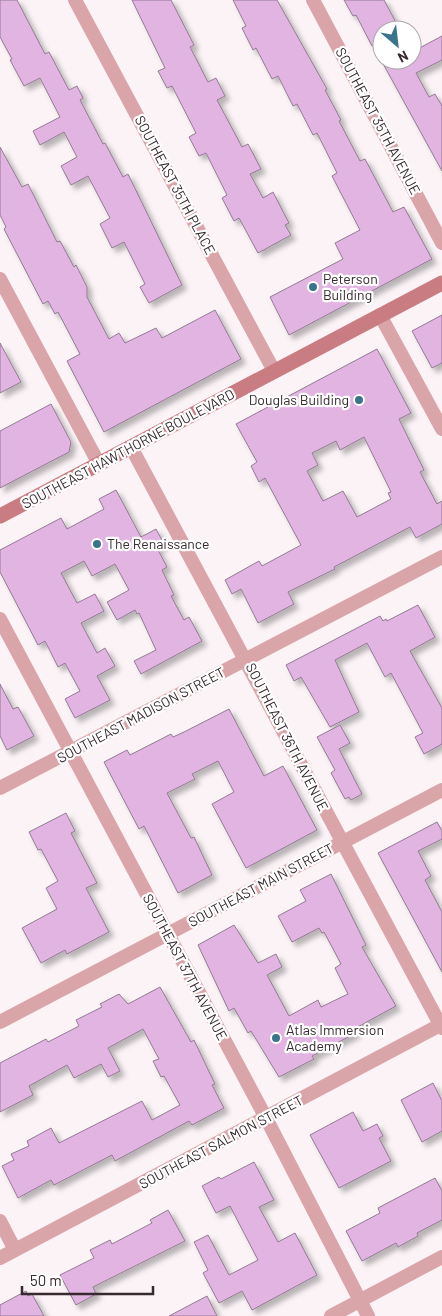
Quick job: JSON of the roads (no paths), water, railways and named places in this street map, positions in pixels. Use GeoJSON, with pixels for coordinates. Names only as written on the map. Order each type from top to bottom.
{"type":"FeatureCollection","features":[{"type":"Feature","properties":{"kind":"main road","name":"SOUTHEAST HAWTHORNE BOULEVARD"},"geometry":{"type":"LineString","coordinates":[[0,516],[442,283]]}},
{"type":"Feature","properties":{"kind":"street","name":"SOUTHEAST 35TH PLACE"},"geometry":{"type":"LineString","coordinates":[[75,0],[274,372]]}},
{"type":"Feature","properties":{"kind":"street","name":"SOUTHEAST 35TH AVENUE"},"geometry":{"type":"LineString","coordinates":[[313,0],[442,243]]}},
{"type":"Feature","properties":{"kind":"street"},"geometry":{"type":"LineString","coordinates":[[0,279],[99,464]]}},
{"type":"Feature","properties":{"kind":"street"},"geometry":{"type":"LineString","coordinates":[[380,315],[442,429]]}},
{"type":"Feature","properties":{"kind":"street","name":"SOUTHEAST 36TH AVENUE"},"geometry":{"type":"LineString","coordinates":[[131,447],[247,659],[342,842],[441,1026]]}},
{"type":"Feature","properties":{"kind":"street","name":"SOUTHEAST MADISON STREET"},"geometry":{"type":"LineString","coordinates":[[0,788],[442,557]]}},
{"type":"Feature","properties":{"kind":"street","name":"SOUTHEAST 37TH AVENUE"},"geometry":{"type":"LineString","coordinates":[[0,619],[266,1118],[368,1316]]}},
{"type":"Feature","properties":{"kind":"street","name":"SOUTHEAST MAIN STREET"},"geometry":{"type":"LineString","coordinates":[[0,1022],[442,790]]}},
{"type":"Feature","properties":{"kind":"street","name":"SOUTHEAST SALMON STREET"},"geometry":{"type":"LineString","coordinates":[[0,1258],[441,1026]]}},
{"type":"Feature","properties":{"kind":"street"},"geometry":{"type":"LineString","coordinates":[[0,1221],[15,1250]]}},
{"type":"Feature","properties":{"kind":"street"},"geometry":{"type":"LineString","coordinates":[[331,1316],[442,1257]]}},
{"type":"Feature","properties":{"kind":"place","name":"Peterson Building"},"geometry":{"type":"Point","coordinates":[313,287]}},
{"type":"Feature","properties":{"kind":"place","name":"Douglas Building"},"geometry":{"type":"Point","coordinates":[359,400]}},
{"type":"Feature","properties":{"kind":"place","name":"The Renaissance"},"geometry":{"type":"Point","coordinates":[97,544]}},
{"type":"Feature","properties":{"kind":"place","name":"Atlas Immersion Academy"},"geometry":{"type":"Point","coordinates":[276,1038]}}]}
